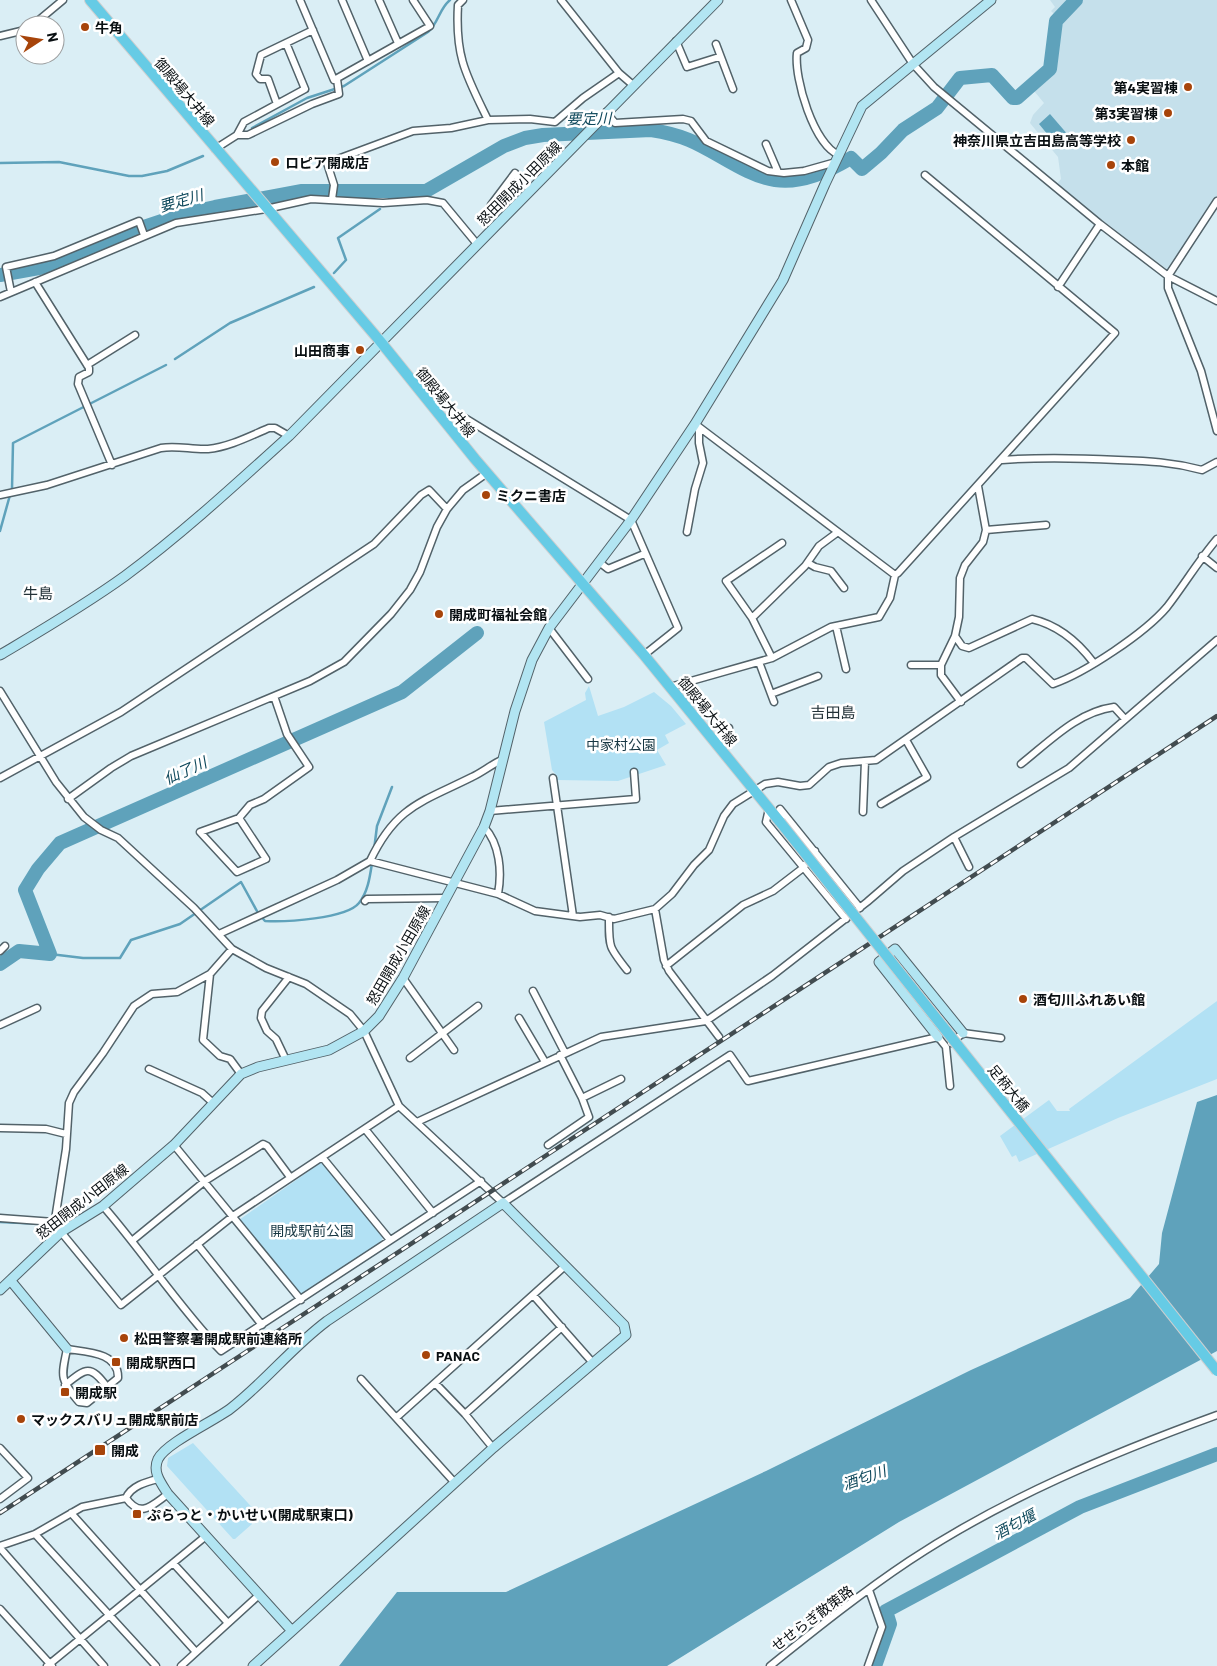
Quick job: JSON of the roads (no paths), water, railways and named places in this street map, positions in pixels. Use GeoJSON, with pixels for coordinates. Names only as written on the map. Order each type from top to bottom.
{"type":"FeatureCollection","features":[{"type":"Feature","properties":{"kind":"main road","name":"御殿場大井線"},"geometry":{"type":"LineString","coordinates":[[90,0],[380,341],[487,473],[644,655],[780,822]]}},
{"type":"Feature","properties":{"kind":"main road","name":"足柄大橋"},"geometry":{"type":"LineString","coordinates":[[780,822],[1217,1371]]}},
{"type":"Feature","properties":{"kind":"street"},"geometry":{"type":"LineString","coordinates":[[45,15],[63,0]]}},
{"type":"Feature","properties":{"kind":"street"},"geometry":{"type":"LineString","coordinates":[[300,0],[334,80],[430,26],[413,0]]}},
{"type":"Feature","properties":{"kind":"street"},"geometry":{"type":"LineString","coordinates":[[342,0],[368,61]]}},
{"type":"Feature","properties":{"kind":"street"},"geometry":{"type":"LineString","coordinates":[[379,0],[398,43]]}},
{"type":"Feature","properties":{"kind":"street"},"geometry":{"type":"LineString","coordinates":[[463,0],[458,5],[456,28],[459,53],[465,74],[488,120]]}},
{"type":"Feature","properties":{"kind":"street"},"geometry":{"type":"LineString","coordinates":[[561,0],[619,73],[633,85]]}},
{"type":"Feature","properties":{"kind":"street","name":"怒田開成小田原線"},"geometry":{"type":"LineString","coordinates":[[0,656],[78,608],[131,572],[181,533],[289,436],[380,341],[583,139],[606,112],[718,0]]}},
{"type":"Feature","properties":{"kind":"street"},"geometry":{"type":"LineString","coordinates":[[606,112],[615,123],[683,119],[692,121],[706,141],[768,171],[804,171],[837,159],[815,126],[804,98],[796,66],[797,53],[806,48],[808,40],[791,0]]}},
{"type":"Feature","properties":{"kind":"street"},"geometry":{"type":"LineString","coordinates":[[871,0],[913,64],[946,96],[1100,224],[1168,276],[1217,300]]}},
{"type":"Feature","properties":{"kind":"street","name":"怒田開成小田原線"},"geometry":{"type":"LineString","coordinates":[[0,1290],[52,1239],[103,1206],[174,1145],[199,1121],[212,1102],[241,1074],[258,1067],[329,1050],[364,1031],[379,1016],[403,978],[484,827],[490,812],[515,711],[532,660],[549,628],[630,520],[697,425],[783,280],[862,106],[991,0]]}},
{"type":"Feature","properties":{"kind":"street"},"geometry":{"type":"LineString","coordinates":[[277,104],[268,80],[260,79],[256,74],[261,54],[313,30]]}},
{"type":"Feature","properties":{"kind":"street"},"geometry":{"type":"LineString","coordinates":[[0,36],[15,32]]}},
{"type":"Feature","properties":{"kind":"street"},"geometry":{"type":"LineString","coordinates":[[676,41],[687,67],[719,57]]}},
{"type":"Feature","properties":{"kind":"street"},"geometry":{"type":"LineString","coordinates":[[215,149],[237,135],[244,122],[305,89],[286,43]]}},
{"type":"Feature","properties":{"kind":"street"},"geometry":{"type":"LineString","coordinates":[[716,44],[719,57],[733,89]]}},
{"type":"Feature","properties":{"kind":"street"},"geometry":{"type":"LineString","coordinates":[[333,197],[334,185],[328,163],[412,131],[451,128],[488,120],[530,119],[556,122],[582,98],[619,73]]}},
{"type":"Feature","properties":{"kind":"street"},"geometry":{"type":"LineString","coordinates":[[237,135],[248,135],[304,108],[339,94],[337,78]]}},
{"type":"Feature","properties":{"kind":"street"},"geometry":{"type":"LineString","coordinates":[[766,144],[778,172]]}},
{"type":"Feature","properties":{"kind":"street"},"geometry":{"type":"LineString","coordinates":[[491,205],[515,173],[531,191]]}},
{"type":"Feature","properties":{"kind":"street"},"geometry":{"type":"LineString","coordinates":[[670,687],[772,658],[836,626],[879,617],[890,598],[895,575],[1002,460],[1115,333],[925,174]]}},
{"type":"Feature","properties":{"kind":"street"},"geometry":{"type":"LineString","coordinates":[[0,297],[144,234],[176,223],[305,200],[333,197],[383,203],[427,200],[443,203],[477,244]]}},
{"type":"Feature","properties":{"kind":"street"},"geometry":{"type":"LineString","coordinates":[[1217,201],[1168,276],[1168,288],[1201,371],[1217,431]]}},
{"type":"Feature","properties":{"kind":"street"},"geometry":{"type":"LineString","coordinates":[[11,292],[6,267],[54,256],[139,221],[144,234]]}},
{"type":"Feature","properties":{"kind":"street"},"geometry":{"type":"LineString","coordinates":[[1058,286],[1100,224]]}},
{"type":"Feature","properties":{"kind":"street"},"geometry":{"type":"LineString","coordinates":[[35,282],[88,365],[89,372],[80,376],[78,380],[112,465]]}},
{"type":"Feature","properties":{"kind":"street"},"geometry":{"type":"LineString","coordinates":[[88,365],[135,334]]}},
{"type":"Feature","properties":{"kind":"street"},"geometry":{"type":"LineString","coordinates":[[465,418],[630,520],[678,628],[644,655]]}},
{"type":"Feature","properties":{"kind":"street"},"geometry":{"type":"LineString","coordinates":[[687,532],[695,489],[703,463],[697,425]]}},
{"type":"Feature","properties":{"kind":"street"},"geometry":{"type":"LineString","coordinates":[[697,425],[895,575]]}},
{"type":"Feature","properties":{"kind":"street"},"geometry":{"type":"LineString","coordinates":[[0,495],[47,486],[172,446],[197,450],[212,448],[269,428],[276,428],[289,436]]}},
{"type":"Feature","properties":{"kind":"street"},"geometry":{"type":"LineString","coordinates":[[1002,460],[1051,457],[1143,459],[1172,462],[1202,470],[1217,462]]}},
{"type":"Feature","properties":{"kind":"street"},"geometry":{"type":"LineString","coordinates":[[68,799],[131,756],[274,696],[326,673],[344,662],[391,614],[410,590],[420,572],[437,527],[447,509],[463,490],[487,473]]}},
{"type":"Feature","properties":{"kind":"street"},"geometry":{"type":"LineString","coordinates":[[961,702],[941,675],[941,665],[955,636],[959,617],[960,578],[965,565],[983,542],[986,530],[978,486]]}},
{"type":"Feature","properties":{"kind":"street"},"geometry":{"type":"LineString","coordinates":[[0,778],[121,712],[374,544],[420,495],[429,490],[433,492],[447,509]]}},
{"type":"Feature","properties":{"kind":"street"},"geometry":{"type":"LineString","coordinates":[[986,530],[1046,525]]}},
{"type":"Feature","properties":{"kind":"street"},"geometry":{"type":"LineString","coordinates":[[752,618],[808,563],[819,546],[838,532]]}},
{"type":"Feature","properties":{"kind":"street"},"geometry":{"type":"LineString","coordinates":[[370,861],[455,881],[498,894],[535,911],[614,919],[655,909],[672,894],[694,865],[709,850],[724,816],[733,804],[765,784],[778,782],[800,786],[810,784],[829,766],[876,760],[1022,658],[1026,658],[1053,684],[1135,638],[1166,608],[1202,556],[1217,539]]}},
{"type":"Feature","properties":{"kind":"street"},"geometry":{"type":"LineString","coordinates":[[772,658],[752,618],[726,581],[782,543]]}},
{"type":"Feature","properties":{"kind":"street"},"geometry":{"type":"LineString","coordinates":[[599,562],[608,569],[644,554]]}},
{"type":"Feature","properties":{"kind":"street"},"geometry":{"type":"LineString","coordinates":[[1202,556],[1217,568]]}},
{"type":"Feature","properties":{"kind":"street"},"geometry":{"type":"LineString","coordinates":[[808,563],[831,571],[844,588]]}},
{"type":"Feature","properties":{"kind":"street"},"geometry":{"type":"LineString","coordinates":[[955,636],[962,646],[969,648],[1032,618],[1068,636],[1080,645],[1093,662]]}},
{"type":"Feature","properties":{"kind":"street"},"geometry":{"type":"LineString","coordinates":[[836,626],[846,669]]}},
{"type":"Feature","properties":{"kind":"street"},"geometry":{"type":"LineString","coordinates":[[549,628],[588,679]]}},
{"type":"Feature","properties":{"kind":"street"},"geometry":{"type":"LineString","coordinates":[[417,1122],[601,1037],[616,1033],[706,1021],[772,976],[860,908],[903,871],[954,837],[1069,768],[1217,640]]}},
{"type":"Feature","properties":{"kind":"street"},"geometry":{"type":"LineString","coordinates":[[759,662],[774,702]]}},
{"type":"Feature","properties":{"kind":"street"},"geometry":{"type":"LineString","coordinates":[[911,665],[941,665]]}},
{"type":"Feature","properties":{"kind":"street"},"geometry":{"type":"LineString","coordinates":[[771,694],[818,676]]}},
{"type":"Feature","properties":{"kind":"street"},"geometry":{"type":"LineString","coordinates":[[0,691],[68,799],[84,817],[101,830],[118,838],[219,934],[232,949],[266,968],[306,984],[350,1014],[364,1031],[399,1106],[481,1181],[624,1325],[626,1335],[494,1448],[253,1666]]}},
{"type":"Feature","properties":{"kind":"street"},"geometry":{"type":"LineString","coordinates":[[240,818],[266,859],[237,872],[200,832],[240,818],[250,805],[264,799],[309,767],[287,734],[274,696]]}},
{"type":"Feature","properties":{"kind":"street"},"geometry":{"type":"LineString","coordinates":[[1021,764],[1079,719],[1096,709],[1114,707],[1126,719]]}},
{"type":"Feature","properties":{"kind":"street"},"geometry":{"type":"LineString","coordinates":[[715,742],[729,728]]}},
{"type":"Feature","properties":{"kind":"street"},"geometry":{"type":"LineString","coordinates":[[881,804],[926,777],[906,740]]}},
{"type":"Feature","properties":{"kind":"street"},"geometry":{"type":"LineString","coordinates":[[219,934],[337,880],[370,861],[375,849],[398,818],[410,807],[502,760]]}},
{"type":"Feature","properties":{"kind":"street"},"geometry":{"type":"LineString","coordinates":[[863,812],[865,761]]}},
{"type":"Feature","properties":{"kind":"street"},"geometry":{"type":"LineString","coordinates":[[490,812],[636,799],[634,772]]}},
{"type":"Feature","properties":{"kind":"street"},"geometry":{"type":"LineString","coordinates":[[553,778],[573,916]]}},
{"type":"Feature","properties":{"kind":"street"},"geometry":{"type":"LineString","coordinates":[[769,809],[766,822],[846,918]]}},
{"type":"Feature","properties":{"kind":"street"},"geometry":{"type":"LineString","coordinates":[[780,809],[860,908]]}},
{"type":"Feature","properties":{"kind":"street"},"geometry":{"type":"LineString","coordinates":[[484,827],[490,834],[502,872],[498,894]]}},
{"type":"Feature","properties":{"kind":"street"},"geometry":{"type":"LineString","coordinates":[[954,837],[969,867]]}},
{"type":"Feature","properties":{"kind":"street"},"geometry":{"type":"LineString","coordinates":[[666,966],[743,905],[773,891],[803,868],[815,852]]}},
{"type":"Feature","properties":{"kind":"street"},"geometry":{"type":"LineString","coordinates":[[365,901],[367,899],[446,898]]}},
{"type":"Feature","properties":{"kind":"street"},"geometry":{"type":"LineString","coordinates":[[655,909],[666,966],[719,1037]]}},
{"type":"Feature","properties":{"kind":"street"},"geometry":{"type":"LineString","coordinates":[[609,917],[608,941],[610,949],[627,970]]}},
{"type":"Feature","properties":{"kind":"street"},"geometry":{"type":"LineString","coordinates":[[52,1239],[66,1149],[69,1103],[74,1092],[104,1053],[134,1006],[152,994],[177,992],[210,974],[232,949]]}},
{"type":"Feature","properties":{"kind":"street"},"geometry":{"type":"LineString","coordinates":[[950,1086],[946,1047],[879,962],[895,949],[963,1033],[1001,1038]]}},
{"type":"Feature","properties":{"kind":"street"},"geometry":{"type":"LineString","coordinates":[[210,974],[203,1040],[220,1056],[230,1059],[241,1074]]}},
{"type":"Feature","properties":{"kind":"street"},"geometry":{"type":"LineString","coordinates":[[286,1060],[278,1043],[267,1031],[261,1018],[262,1010],[289,977]]}},
{"type":"Feature","properties":{"kind":"street"},"geometry":{"type":"LineString","coordinates":[[403,978],[454,1050]]}},
{"type":"Feature","properties":{"kind":"street"},"geometry":{"type":"LineString","coordinates":[[533,991],[589,1116],[548,1144]]}},
{"type":"Feature","properties":{"kind":"street"},"geometry":{"type":"LineString","coordinates":[[410,1058],[478,1006]]}},
{"type":"Feature","properties":{"kind":"street"},"geometry":{"type":"LineString","coordinates":[[0,1025],[37,1008]]}},
{"type":"Feature","properties":{"kind":"street"},"geometry":{"type":"LineString","coordinates":[[519,1018],[545,1062]]}},
{"type":"Feature","properties":{"kind":"street"},"geometry":{"type":"LineString","coordinates":[[946,1047],[963,1033]]}},
{"type":"Feature","properties":{"kind":"street"},"geometry":{"type":"LineString","coordinates":[[292,1631],[168,1494],[158,1479],[156,1465],[159,1457],[170,1447],[230,1409],[312,1332],[728,1053],[748,1082],[938,1037]]}},
{"type":"Feature","properties":{"kind":"street"},"geometry":{"type":"LineString","coordinates":[[149,1069],[202,1093],[212,1102]]}},
{"type":"Feature","properties":{"kind":"street"},"geometry":{"type":"LineString","coordinates":[[582,1098],[622,1079]]}},
{"type":"Feature","properties":{"kind":"street"},"geometry":{"type":"LineString","coordinates":[[61,1232],[121,1305],[233,1216],[399,1106]]}},
{"type":"Feature","properties":{"kind":"street"},"geometry":{"type":"LineString","coordinates":[[0,1128],[46,1129],[66,1134]]}},
{"type":"Feature","properties":{"kind":"street"},"geometry":{"type":"LineString","coordinates":[[365,1129],[433,1213]]}},
{"type":"Feature","properties":{"kind":"street"},"geometry":{"type":"LineString","coordinates":[[133,1240],[205,1181],[263,1144],[290,1177]]}},
{"type":"Feature","properties":{"kind":"street"},"geometry":{"type":"LineString","coordinates":[[174,1145],[301,1300]]}},
{"type":"Feature","properties":{"kind":"street"},"geometry":{"type":"LineString","coordinates":[[322,1157],[390,1240]]}},
{"type":"Feature","properties":{"kind":"street"},"geometry":{"type":"LineString","coordinates":[[103,1206],[133,1240],[158,1275],[221,1352],[481,1181]]}},
{"type":"Feature","properties":{"kind":"street"},"geometry":{"type":"LineString","coordinates":[[0,1218],[54,1222]]}},
{"type":"Feature","properties":{"kind":"street"},"geometry":{"type":"LineString","coordinates":[[197,1244],[262,1325]]}},
{"type":"Feature","properties":{"kind":"street"},"geometry":{"type":"LineString","coordinates":[[397,1417],[565,1266]]}},
{"type":"Feature","properties":{"kind":"street"},"geometry":{"type":"LineString","coordinates":[[11,1281],[67,1349],[102,1354],[108,1358],[118,1373],[116,1381],[83,1403],[65,1385],[63,1369],[67,1349]]}},
{"type":"Feature","properties":{"kind":"street"},"geometry":{"type":"LineString","coordinates":[[533,1295],[593,1363]]}},
{"type":"Feature","properties":{"kind":"street"},"geometry":{"type":"LineString","coordinates":[[465,1414],[562,1327]]}},
{"type":"Feature","properties":{"kind":"street"},"geometry":{"type":"LineString","coordinates":[[65,1385],[82,1371],[90,1370],[97,1374],[107,1387]]}},
{"type":"Feature","properties":{"kind":"street"},"geometry":{"type":"LineString","coordinates":[[361,1379],[455,1483]]}},
{"type":"Feature","properties":{"kind":"street"},"geometry":{"type":"LineString","coordinates":[[435,1383],[494,1448]]}},
{"type":"Feature","properties":{"kind":"street","name":"せせらぎ散策路"},"geometry":{"type":"LineString","coordinates":[[770,1666],[869,1590],[937,1544],[1042,1487],[1118,1454],[1217,1415]]}},
{"type":"Feature","properties":{"kind":"street"},"geometry":{"type":"LineString","coordinates":[[0,1448],[28,1478],[0,1499]]}},
{"type":"Feature","properties":{"kind":"street"},"geometry":{"type":"LineString","coordinates":[[104,1666],[0,1547],[36,1534],[82,1507],[126,1498],[132,1489],[144,1482],[158,1479]]}},
{"type":"Feature","properties":{"kind":"street"},"geometry":{"type":"LineString","coordinates":[[126,1498],[132,1506],[139,1510],[148,1508],[168,1494]]}},
{"type":"Feature","properties":{"kind":"street"},"geometry":{"type":"LineString","coordinates":[[71,1514],[196,1652]]}},
{"type":"Feature","properties":{"kind":"street"},"geometry":{"type":"LineString","coordinates":[[36,1534],[156,1666]]}},
{"type":"Feature","properties":{"kind":"street"},"geometry":{"type":"LineString","coordinates":[[0,1608],[50,1665],[206,1536]]}},
{"type":"Feature","properties":{"kind":"street"},"geometry":{"type":"LineString","coordinates":[[173,1563],[228,1623]]}},
{"type":"Feature","properties":{"kind":"street"},"geometry":{"type":"LineString","coordinates":[[868,1666],[882,1626],[869,1590]]}},
{"type":"Feature","properties":{"kind":"street"},"geometry":{"type":"LineString","coordinates":[[181,1666],[259,1595]]}},
{"type":"Feature","properties":{"kind":"water"},"geometry":{"type":"Polygon","coordinates":[[[1050,114],[1069,136],[1057,146],[1039,124],[1050,114]]]}},
{"type":"Feature","properties":{"kind":"water","name":"酒匂川"},"geometry":{"type":"Polygon","coordinates":[[[1217,1095],[1217,1351],[899,1522],[667,1666],[339,1666],[397,1592],[506,1592],[766,1471],[971,1370],[1130,1298],[1159,1264],[1162,1233],[1197,1102],[1217,1095]]]}},
{"type":"Feature","properties":{"kind":"waterway"},"geometry":{"type":"LineString","coordinates":[[252,128],[307,98],[344,86],[428,32],[435,24],[443,7],[450,0]]}},
{"type":"Feature","properties":{"kind":"waterway","name":"要定川"},"geometry":{"type":"LineString","coordinates":[[0,275],[50,266],[135,230],[183,214],[215,207],[302,191],[426,191],[504,146],[525,138],[543,135],[651,130],[689,140],[753,174],[775,180],[785,181],[805,178],[824,172],[851,158],[862,169],[881,153],[903,130],[937,108],[960,78],[992,75],[1013,98],[1017,98],[1050,69],[1056,21],[1076,0]]}},
{"type":"Feature","properties":{"kind":"waterway"},"geometry":{"type":"LineString","coordinates":[[0,163],[59,162],[129,176],[142,176],[167,171],[203,156]]}},
{"type":"Feature","properties":{"kind":"waterway","name":"要定川"},"geometry":{"type":"LineString","coordinates":[[389,198],[394,191]]}},
{"type":"Feature","properties":{"kind":"waterway"},"geometry":{"type":"LineString","coordinates":[[334,273],[346,260],[338,238],[380,209]]}},
{"type":"Feature","properties":{"kind":"waterway"},"geometry":{"type":"LineString","coordinates":[[175,359],[230,323],[314,287]]}},
{"type":"Feature","properties":{"kind":"waterway"},"geometry":{"type":"LineString","coordinates":[[12,489],[13,443],[166,365]]}},
{"type":"Feature","properties":{"kind":"waterway"},"geometry":{"type":"LineString","coordinates":[[0,531],[10,495]]}},
{"type":"Feature","properties":{"kind":"waterway","name":"仙了川"},"geometry":{"type":"LineString","coordinates":[[0,964],[19,951],[50,954],[25,890],[38,869],[60,843],[402,692],[477,633]]}},
{"type":"Feature","properties":{"kind":"waterway"},"geometry":{"type":"LineString","coordinates":[[374,850],[377,826],[392,787]]}},
{"type":"Feature","properties":{"kind":"waterway"},"geometry":{"type":"LineString","coordinates":[[50,954],[83,958],[120,958],[131,940],[180,924],[241,882],[258,913],[265,921],[300,920],[342,913],[352,908],[362,899],[368,884],[372,863]]}},
{"type":"Feature","properties":{"kind":"waterway"},"geometry":{"type":"LineString","coordinates":[[0,1222],[43,1224]]}},
{"type":"Feature","properties":{"kind":"waterway","name":"酒匂堰"},"geometry":{"type":"LineString","coordinates":[[875,1666],[890,1624],[886,1611],[1080,1507],[1217,1454]]}},
{"type":"Feature","properties":{"kind":"railway"},"geometry":{"type":"LineString","coordinates":[[0,1513],[1217,716]]}},
{"type":"Feature","properties":{"kind":"place","name":"牛角"},"geometry":{"type":"Point","coordinates":[85,27]}},
{"type":"Feature","properties":{"kind":"place","name":"第4実習棟"},"geometry":{"type":"Point","coordinates":[1188,87]}},
{"type":"Feature","properties":{"kind":"place","name":"第3実習棟"},"geometry":{"type":"Point","coordinates":[1168,113]}},
{"type":"Feature","properties":{"kind":"place","name":"神奈川県立吉田島高等学校"},"geometry":{"type":"Point","coordinates":[1131,140]}},
{"type":"Feature","properties":{"kind":"place","name":"ロピア開成店"},"geometry":{"type":"Point","coordinates":[275,162]}},
{"type":"Feature","properties":{"kind":"place","name":"本館"},"geometry":{"type":"Point","coordinates":[1111,165]}},
{"type":"Feature","properties":{"kind":"place","name":"山田商事"},"geometry":{"type":"Point","coordinates":[360,350]}},
{"type":"Feature","properties":{"kind":"place","name":"ミクニ書店"},"geometry":{"type":"Point","coordinates":[486,495]}},
{"type":"Feature","properties":{"kind":"place","name":"開成町福祉会館"},"geometry":{"type":"Point","coordinates":[439,614]}},
{"type":"Feature","properties":{"kind":"place","name":"酒匂川ふれあい館"},"geometry":{"type":"Point","coordinates":[1023,999]}},
{"type":"Feature","properties":{"kind":"place","name":"松田警察署開成駅前連絡所"},"geometry":{"type":"Point","coordinates":[124,1338]}},
{"type":"Feature","properties":{"kind":"place","name":"PANAC"},"geometry":{"type":"Point","coordinates":[426,1355]}},
{"type":"Feature","properties":{"kind":"place","name":"開成駅西口"},"geometry":{"type":"Point","coordinates":[116,1362]}},
{"type":"Feature","properties":{"kind":"place","name":"開成駅"},"geometry":{"type":"Point","coordinates":[65,1392]}},
{"type":"Feature","properties":{"kind":"place","name":"マックスバリュ開成駅前店"},"geometry":{"type":"Point","coordinates":[21,1419]}},
{"type":"Feature","properties":{"kind":"place","name":"開成"},"geometry":{"type":"Point","coordinates":[100,1450]}},
{"type":"Feature","properties":{"kind":"place","name":"ぷらっと・かいせい(開成駅東口)"},"geometry":{"type":"Point","coordinates":[137,1514]}},
{"type":"Feature","properties":{"kind":"district","name":"牛島"},"geometry":{"type":"Point","coordinates":[38,593]}},
{"type":"Feature","properties":{"kind":"district","name":"吉田島"},"geometry":{"type":"Point","coordinates":[833,712]}},
{"type":"Feature","properties":{"kind":"park label","name":"中家村公園"},"geometry":{"type":"Point","coordinates":[621,744]}},
{"type":"Feature","properties":{"kind":"park label","name":"開成駅前公園"},"geometry":{"type":"Point","coordinates":[312,1230]}}]}
